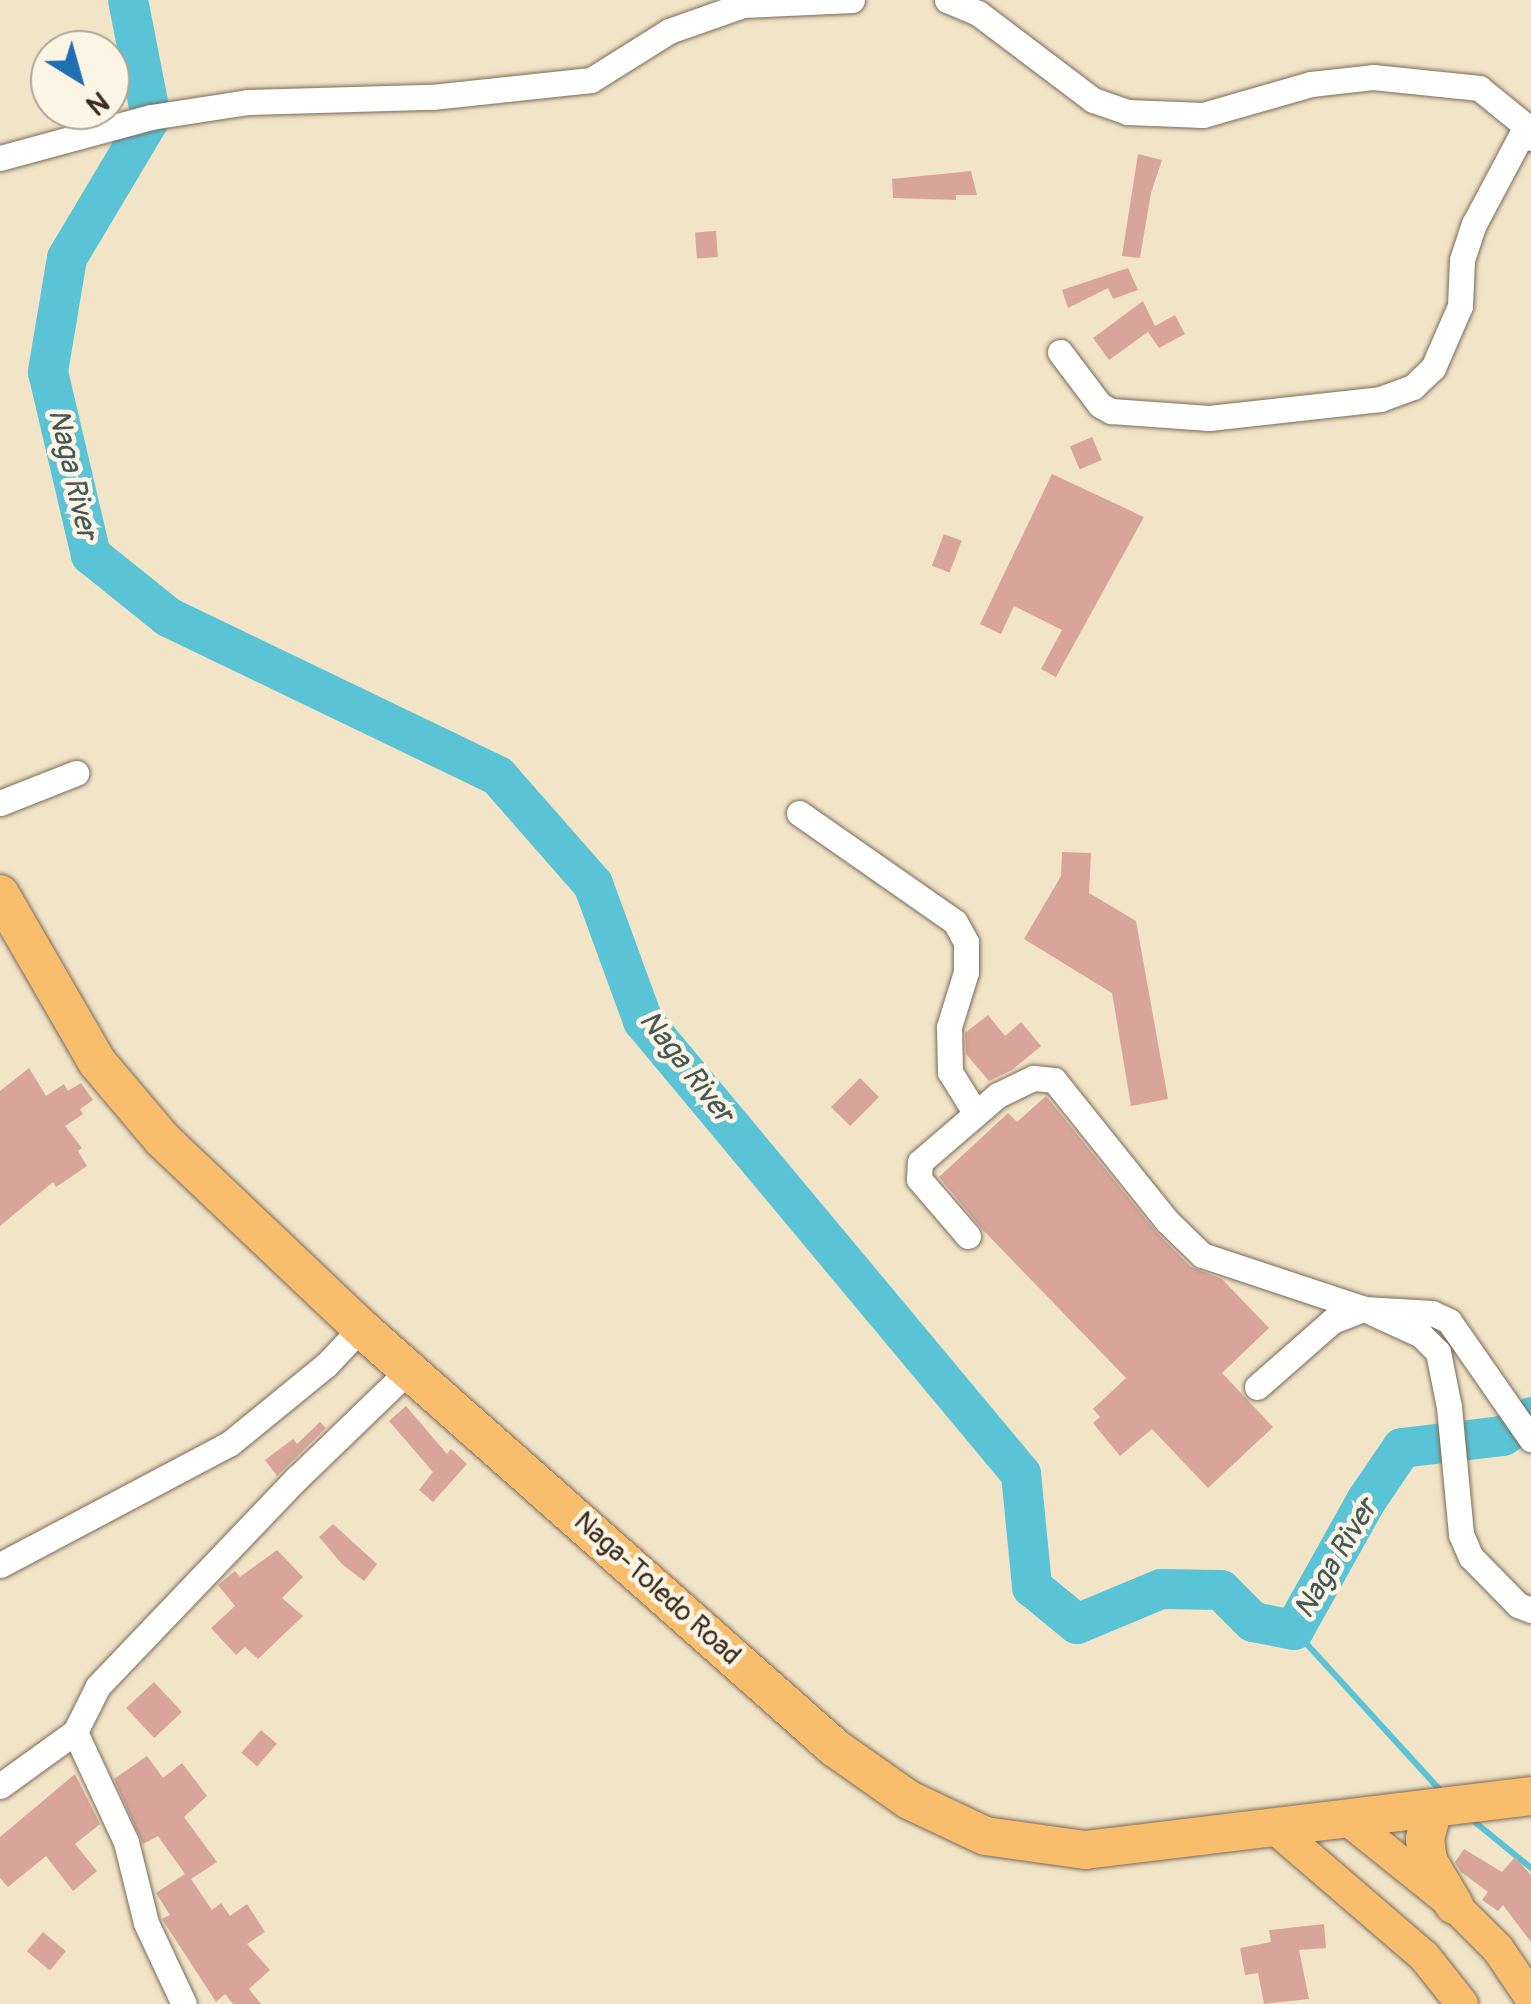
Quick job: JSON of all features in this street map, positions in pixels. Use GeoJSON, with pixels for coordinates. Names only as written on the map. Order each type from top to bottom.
{"type":"FeatureCollection","features":[{"type":"Feature","properties":{"kind":"highway","name":"Naga-Toledo Road"},"geometry":{"type":"LineString","coordinates":[[0,894],[97,1062],[162,1139],[361,1328],[835,1748],[909,1800],[985,1836],[1086,1850],[1531,1796]]}},
{"type":"Feature","properties":{"kind":"highway"},"geometry":{"type":"LineString","coordinates":[[1450,1807],[1425,1839],[1428,1862],[1454,1905]]}},
{"type":"Feature","properties":{"kind":"main road"},"geometry":{"type":"LineString","coordinates":[[1347,1819],[1454,1905],[1498,1949],[1531,1998]]}},
{"type":"Feature","properties":{"kind":"main road"},"geometry":{"type":"LineString","coordinates":[[1275,1828],[1424,1956],[1462,2004]]}},
{"type":"Feature","properties":{"kind":"street"},"geometry":{"type":"LineString","coordinates":[[0,158],[151,117],[248,102],[432,97],[590,80],[669,30],[743,5],[852,0]]}},
{"type":"Feature","properties":{"kind":"street"},"geometry":{"type":"LineString","coordinates":[[947,0],[978,13],[1094,100],[1127,112],[1204,115],[1311,84],[1373,77],[1479,88],[1528,133],[1474,224],[1462,260],[1460,306],[1433,368],[1413,387],[1380,399],[1209,418],[1110,410],[1100,405],[1060,352]]}},
{"type":"Feature","properties":{"kind":"street"},"geometry":{"type":"LineString","coordinates":[[0,803],[76,773]]}},
{"type":"Feature","properties":{"kind":"street"},"geometry":{"type":"LineString","coordinates":[[799,813],[955,922],[966,942],[966,972],[948,1027],[950,1072],[976,1114]]}},
{"type":"Feature","properties":{"kind":"street"},"geometry":{"type":"LineString","coordinates":[[968,1236],[918,1178],[920,1162],[1014,1085],[1033,1078],[1054,1080],[1167,1221],[1202,1255],[1364,1308],[1421,1334],[1438,1352],[1449,1406],[1462,1534],[1471,1557],[1518,1605],[1531,1610]]}},
{"type":"Feature","properties":{"kind":"street"},"geometry":{"type":"LineString","coordinates":[[1257,1387],[1304,1350],[1332,1321],[1364,1308],[1432,1313],[1460,1334],[1531,1440]]}},
{"type":"Feature","properties":{"kind":"street"},"geometry":{"type":"LineString","coordinates":[[0,1564],[229,1444],[326,1365],[361,1328]]}},
{"type":"Feature","properties":{"kind":"street"},"geometry":{"type":"LineString","coordinates":[[0,1786],[76,1732],[98,1686],[298,1478],[409,1370]]}},
{"type":"Feature","properties":{"kind":"street"},"geometry":{"type":"LineString","coordinates":[[76,1732],[126,1842],[146,1923],[184,2004]]}},
{"type":"Feature","properties":{"kind":"building"},"geometry":{"type":"Polygon","coordinates":[[[1138,154],[1162,160],[1151,193],[1140,258],[1122,256],[1138,154]]]}},
{"type":"Feature","properties":{"kind":"building"},"geometry":{"type":"Polygon","coordinates":[[[971,171],[977,195],[956,195],[956,200],[893,198],[892,179],[971,171]]]}},
{"type":"Feature","properties":{"kind":"building"},"geometry":{"type":"Polygon","coordinates":[[[716,231],[718,257],[697,258],[695,232],[716,231]]]}},
{"type":"Feature","properties":{"kind":"building"},"geometry":{"type":"Polygon","coordinates":[[[1128,268],[1138,290],[1113,299],[1108,288],[1068,308],[1062,290],[1128,268]]]}},
{"type":"Feature","properties":{"kind":"building"},"geometry":{"type":"Polygon","coordinates":[[[1143,301],[1155,326],[1175,315],[1185,334],[1159,348],[1148,332],[1109,360],[1093,338],[1143,301]]]}},
{"type":"Feature","properties":{"kind":"building"},"geometry":{"type":"Polygon","coordinates":[[[1092,437],[1102,460],[1080,469],[1070,446],[1092,437]]]}},
{"type":"Feature","properties":{"kind":"building"},"geometry":{"type":"Polygon","coordinates":[[[1052,474],[1144,517],[1056,677],[1041,669],[1062,630],[1014,606],[1001,634],[980,624],[1052,474]]]}},
{"type":"Feature","properties":{"kind":"building"},"geometry":{"type":"Polygon","coordinates":[[[944,534],[962,541],[950,573],[932,566],[944,534]]]}},
{"type":"Feature","properties":{"kind":"building"},"geometry":{"type":"Polygon","coordinates":[[[1062,852],[1091,853],[1089,893],[1136,921],[1168,1099],[1131,1106],[1112,993],[1024,939],[1061,876],[1062,852]]]}},
{"type":"Feature","properties":{"kind":"building"},"geometry":{"type":"Polygon","coordinates":[[[988,1015],[1005,1036],[1021,1022],[1041,1046],[1012,1070],[989,1081],[966,1054],[965,1033],[988,1015]]]}},
{"type":"Feature","properties":{"kind":"building"},"geometry":{"type":"Polygon","coordinates":[[[29,1068],[46,1096],[64,1084],[68,1091],[81,1083],[93,1100],[80,1109],[83,1114],[65,1126],[82,1148],[78,1151],[87,1166],[56,1187],[53,1182],[0,1226],[0,1091],[29,1068]]]}},
{"type":"Feature","properties":{"kind":"building"},"geometry":{"type":"Polygon","coordinates":[[[860,1078],[879,1097],[850,1126],[831,1107],[860,1078]]]}},
{"type":"Feature","properties":{"kind":"building"},"geometry":{"type":"Polygon","coordinates":[[[1046,1096],[1156,1232],[1191,1267],[1222,1279],[1269,1328],[1222,1373],[1273,1427],[1208,1488],[1152,1429],[1120,1456],[1093,1423],[1100,1417],[1093,1409],[1126,1378],[983,1230],[939,1177],[1008,1113],[1017,1122],[1046,1096]]]}},
{"type":"Feature","properties":{"kind":"building"},"geometry":{"type":"Polygon","coordinates":[[[406,1406],[447,1454],[451,1449],[467,1464],[433,1502],[419,1490],[433,1472],[389,1421],[406,1406]]]}},
{"type":"Feature","properties":{"kind":"building"},"geometry":{"type":"Polygon","coordinates":[[[320,1422],[326,1428],[277,1476],[265,1460],[293,1439],[297,1444],[320,1422]]]}},
{"type":"Feature","properties":{"kind":"building"},"geometry":{"type":"Polygon","coordinates":[[[333,1524],[377,1564],[364,1581],[342,1564],[319,1537],[333,1524]]]}},
{"type":"Feature","properties":{"kind":"building"},"geometry":{"type":"Polygon","coordinates":[[[277,1550],[303,1577],[282,1598],[303,1616],[258,1659],[245,1647],[236,1655],[211,1628],[235,1606],[218,1585],[235,1571],[240,1577],[277,1550]]]}},
{"type":"Feature","properties":{"kind":"building"},"geometry":{"type":"Polygon","coordinates":[[[154,1682],[182,1712],[154,1738],[126,1708],[154,1682]]]}},
{"type":"Feature","properties":{"kind":"building"},"geometry":{"type":"Polygon","coordinates":[[[261,1730],[277,1744],[257,1766],[241,1753],[261,1730]]]}},
{"type":"Feature","properties":{"kind":"building"},"geometry":{"type":"Polygon","coordinates":[[[147,1756],[163,1778],[182,1763],[207,1796],[184,1817],[217,1862],[191,1879],[212,1910],[221,1903],[230,1916],[247,1904],[265,1932],[247,1944],[270,1970],[249,1989],[261,2004],[233,2004],[225,1994],[216,2002],[162,1919],[170,1915],[156,1893],[185,1874],[158,1836],[143,1844],[114,1779],[147,1756]]]}},
{"type":"Feature","properties":{"kind":"building"},"geometry":{"type":"Polygon","coordinates":[[[75,1774],[100,1824],[75,1844],[97,1871],[73,1891],[46,1856],[8,1887],[0,1878],[0,1837],[75,1774]]]}},
{"type":"Feature","properties":{"kind":"building"},"geometry":{"type":"Polygon","coordinates":[[[1464,1849],[1502,1872],[1515,1857],[1531,1875],[1531,1942],[1503,1905],[1498,1911],[1482,1900],[1488,1892],[1461,1872],[1455,1862],[1464,1849]]]}},
{"type":"Feature","properties":{"kind":"building"},"geometry":{"type":"Polygon","coordinates":[[[1324,1924],[1326,1948],[1299,1950],[1309,1999],[1264,2004],[1258,1973],[1245,1975],[1240,1948],[1271,1942],[1269,1930],[1324,1924]]]}},
{"type":"Feature","properties":{"kind":"building"},"geometry":{"type":"Polygon","coordinates":[[[43,1932],[66,1951],[50,1970],[27,1951],[43,1932]]]}},
{"type":"Feature","properties":{"kind":"waterway","name":"Naga River"},"geometry":{"type":"LineString","coordinates":[[128,0],[151,117],[67,258],[48,372],[91,555],[168,617],[498,776],[593,884],[643,1021],[1021,1474],[1032,1587],[1077,1624],[1161,1589],[1221,1590],[1253,1622],[1294,1630],[1366,1501],[1402,1448],[1503,1436],[1531,1417]]}},
{"type":"Feature","properties":{"kind":"waterway"},"geometry":{"type":"LineString","coordinates":[[1294,1630],[1443,1793]]}},
{"type":"Feature","properties":{"kind":"waterway"},"geometry":{"type":"LineString","coordinates":[[1470,1818],[1531,1868]]}}]}
